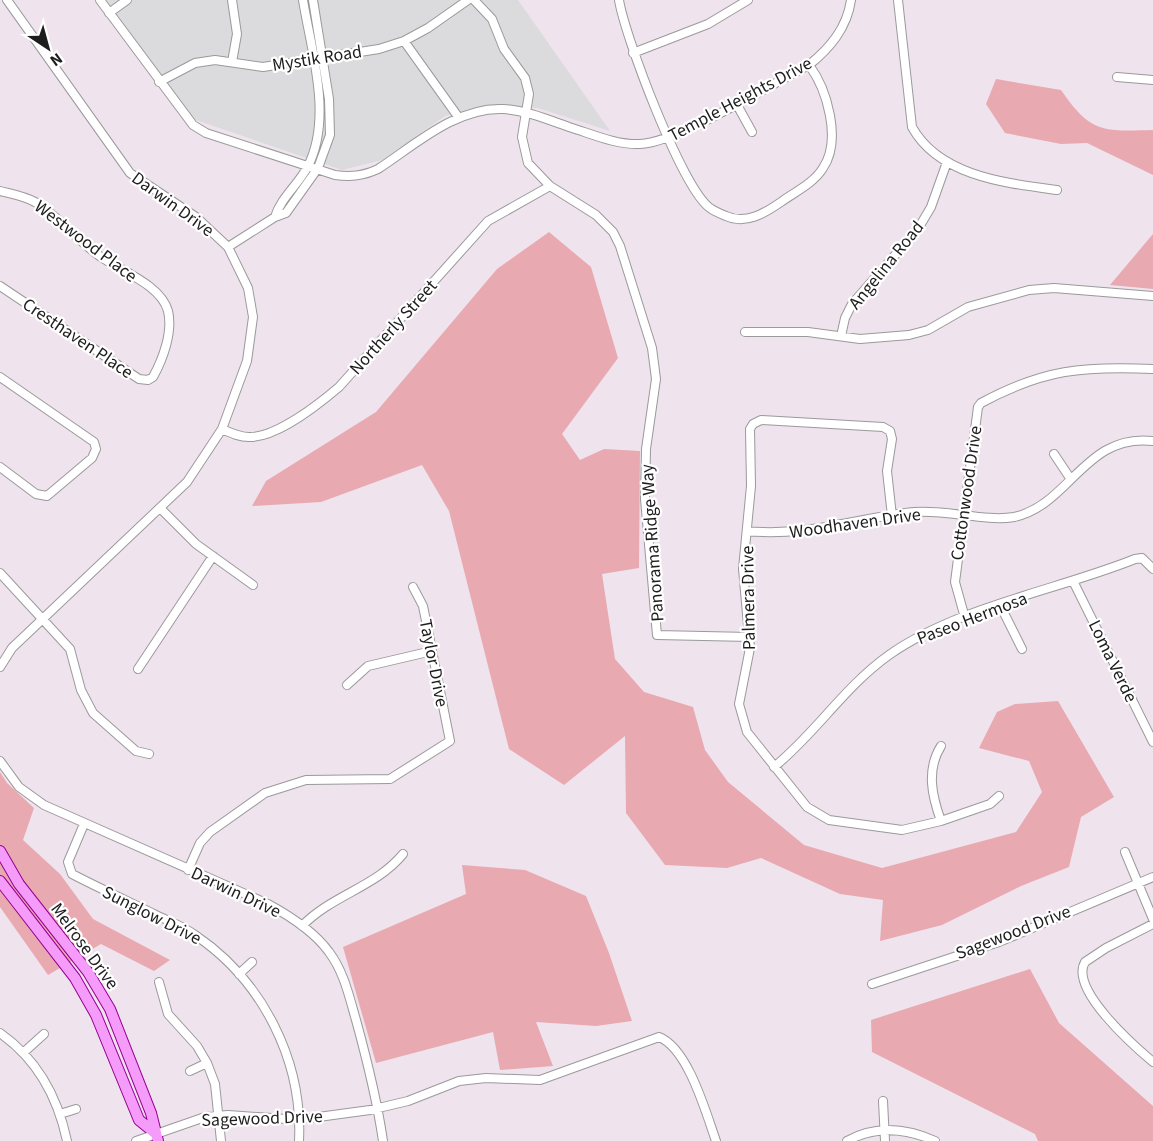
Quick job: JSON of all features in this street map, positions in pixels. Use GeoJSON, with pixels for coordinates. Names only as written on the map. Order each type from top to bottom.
{"type":"FeatureCollection","features":[{"type":"Feature","properties":{"kind":"main road","name":"Melrose Drive"},"geometry":{"type":"LineString","coordinates":[[0,851],[19,884],[88,972],[110,1009],[152,1113],[156,1137]]}},
{"type":"Feature","properties":{"kind":"main road","name":"Melrose Drive"},"geometry":{"type":"LineString","coordinates":[[0,881],[75,978],[96,1015],[139,1120],[156,1137]]}},
{"type":"Feature","properties":{"kind":"street","name":"Darwin Drive"},"geometry":{"type":"LineString","coordinates":[[0,667],[12,648],[187,482],[222,429],[247,361],[253,317],[248,288],[228,247],[196,217],[129,172],[7,0]]}},
{"type":"Feature","properties":{"kind":"street","name":"Temple Heights Drive"},"geometry":{"type":"LineString","coordinates":[[99,0],[185,118],[199,129],[348,177],[366,174],[459,118],[475,112],[504,109],[526,113],[621,144],[642,144],[669,138],[809,65],[822,54],[846,22],[851,0]]}},
{"type":"Feature","properties":{"kind":"street"},"geometry":{"type":"LineString","coordinates":[[109,13],[127,0]]}},
{"type":"Feature","properties":{"kind":"street"},"geometry":{"type":"LineString","coordinates":[[232,0],[237,34],[232,62]]}},
{"type":"Feature","properties":{"kind":"street"},"geometry":{"type":"LineString","coordinates":[[303,0],[318,91],[319,127],[313,166]]}},
{"type":"Feature","properties":{"kind":"street"},"geometry":{"type":"LineString","coordinates":[[228,247],[275,217],[286,213],[330,135],[329,99],[313,0]]}},
{"type":"Feature","properties":{"kind":"street","name":"Mystik Road"},"geometry":{"type":"LineString","coordinates":[[159,82],[195,63],[215,60],[263,67],[380,49],[404,41],[428,28],[468,0]]}},
{"type":"Feature","properties":{"kind":"street"},"geometry":{"type":"LineString","coordinates":[[474,0],[492,19],[504,49],[525,78],[529,94],[522,137],[528,163],[550,186]]}},
{"type":"Feature","properties":{"kind":"street"},"geometry":{"type":"LineString","coordinates":[[619,0],[633,53],[669,138],[697,193],[709,208],[735,219],[750,218],[768,212],[815,179],[823,169],[831,149],[828,100],[809,65]]}},
{"type":"Feature","properties":{"kind":"street"},"geometry":{"type":"LineString","coordinates":[[633,53],[708,24],[747,0]]}},
{"type":"Feature","properties":{"kind":"street"},"geometry":{"type":"LineString","coordinates":[[898,0],[912,127],[921,143],[964,171],[1057,190]]}},
{"type":"Feature","properties":{"kind":"street"},"geometry":{"type":"LineString","coordinates":[[404,41],[459,118]]}},
{"type":"Feature","properties":{"kind":"street"},"geometry":{"type":"LineString","coordinates":[[1117,77],[1153,80]]}},
{"type":"Feature","properties":{"kind":"street"},"geometry":{"type":"LineString","coordinates":[[736,103],[752,132]]}},
{"type":"Feature","properties":{"kind":"street","name":"Angelina Road"},"geometry":{"type":"LineString","coordinates":[[841,336],[845,318],[852,304],[918,229],[931,207],[947,162]]}},
{"type":"Feature","properties":{"kind":"street","name":"Northerly Street"},"geometry":{"type":"LineString","coordinates":[[222,429],[234,435],[259,436],[287,423],[322,401],[339,387],[488,221],[550,186]]}},
{"type":"Feature","properties":{"kind":"street","name":"Panorama Ridge Way"},"geometry":{"type":"LineString","coordinates":[[550,186],[597,215],[613,232],[620,246],[652,348],[656,379],[646,449],[645,499],[657,635],[750,638]]}},
{"type":"Feature","properties":{"kind":"street","name":"Westwood Place"},"geometry":{"type":"LineString","coordinates":[[0,191],[33,201],[56,217],[68,232],[100,256],[155,291],[168,310],[169,325],[156,373]]}},
{"type":"Feature","properties":{"kind":"street","name":"Cresthaven Place"},"geometry":{"type":"LineString","coordinates":[[0,286],[140,380],[148,381],[156,373]]}},
{"type":"Feature","properties":{"kind":"street"},"geometry":{"type":"LineString","coordinates":[[745,332],[808,332],[860,339],[909,336],[928,330],[968,307],[1029,290],[1053,288],[1153,296]]}},
{"type":"Feature","properties":{"kind":"street","name":"Cottonwood Drive"},"geometry":{"type":"LineString","coordinates":[[965,618],[955,582],[978,407],[981,403],[1017,384],[1062,370],[1107,367],[1153,369]]}},
{"type":"Feature","properties":{"kind":"street"},"geometry":{"type":"LineString","coordinates":[[0,377],[94,442],[96,449],[92,458],[47,496],[36,494],[0,467]]}},
{"type":"Feature","properties":{"kind":"street","name":"Palmera Drive"},"geometry":{"type":"LineString","coordinates":[[892,516],[887,492],[887,471],[892,439],[890,431],[884,427],[761,420],[753,423],[750,429],[751,486],[743,569],[750,638],[748,663],[739,704],[747,732],[807,807],[829,820],[902,830],[941,821],[990,804],[999,796]]}},
{"type":"Feature","properties":{"kind":"street","name":"Woodhaven Drive"},"geometry":{"type":"LineString","coordinates":[[747,531],[798,533],[892,516],[943,511],[1013,517],[1035,509],[1096,455],[1110,447],[1121,443],[1153,441]]}},
{"type":"Feature","properties":{"kind":"street"},"geometry":{"type":"LineString","coordinates":[[1054,454],[1070,478]]}},
{"type":"Feature","properties":{"kind":"street"},"geometry":{"type":"LineString","coordinates":[[160,509],[196,544],[253,585]]}},
{"type":"Feature","properties":{"kind":"street"},"geometry":{"type":"LineString","coordinates":[[138,669],[213,556]]}},
{"type":"Feature","properties":{"kind":"street","name":"Paseo Hermosa"},"geometry":{"type":"LineString","coordinates":[[774,767],[811,734],[856,681],[889,655],[917,638],[1000,605],[1142,558],[1153,569]]}},
{"type":"Feature","properties":{"kind":"street"},"geometry":{"type":"LineString","coordinates":[[0,573],[70,649],[81,690],[93,713],[136,751],[149,754]]}},
{"type":"Feature","properties":{"kind":"street","name":"Loma Verde"},"geometry":{"type":"LineString","coordinates":[[1073,581],[1153,741]]}},
{"type":"Feature","properties":{"kind":"street","name":"Taylor Drive"},"geometry":{"type":"LineString","coordinates":[[188,870],[200,843],[210,832],[265,793],[306,780],[390,779],[450,741],[423,606],[413,587]]}},
{"type":"Feature","properties":{"kind":"street"},"geometry":{"type":"LineString","coordinates":[[1000,605],[1023,649]]}},
{"type":"Feature","properties":{"kind":"street"},"geometry":{"type":"LineString","coordinates":[[346,685],[368,666],[432,651]]}},
{"type":"Feature","properties":{"kind":"street"},"geometry":{"type":"LineString","coordinates":[[941,746],[935,757],[931,787],[941,821]]}},
{"type":"Feature","properties":{"kind":"street","name":"Darwin Drive"},"geometry":{"type":"LineString","coordinates":[[0,761],[12,779],[32,798],[84,824],[267,904],[302,926],[328,951],[344,978],[378,1108],[383,1141]]}},
{"type":"Feature","properties":{"kind":"street","name":"Sunglow Drive"},"geometry":{"type":"LineString","coordinates":[[84,824],[68,862],[72,874],[193,933],[219,952],[260,998],[281,1042],[299,1095],[299,1141]]}},
{"type":"Feature","properties":{"kind":"street"},"geometry":{"type":"LineString","coordinates":[[1125,852],[1153,919]]}},
{"type":"Feature","properties":{"kind":"street"},"geometry":{"type":"LineString","coordinates":[[302,926],[322,908],[377,879],[404,854]]}},
{"type":"Feature","properties":{"kind":"street","name":"Sagewood Drive"},"geometry":{"type":"LineString","coordinates":[[872,984],[999,942],[1153,877]]}},
{"type":"Feature","properties":{"kind":"street"},"geometry":{"type":"LineString","coordinates":[[1153,924],[1106,948],[1083,966],[1083,976],[1108,1021],[1153,1062]]}},
{"type":"Feature","properties":{"kind":"street"},"geometry":{"type":"LineString","coordinates":[[239,974],[252,962]]}},
{"type":"Feature","properties":{"kind":"street"},"geometry":{"type":"LineString","coordinates":[[159,982],[168,1014],[197,1046],[207,1063],[215,1084],[220,1141]]}},
{"type":"Feature","properties":{"kind":"street"},"geometry":{"type":"LineString","coordinates":[[0,1033],[23,1053],[43,1078],[60,1114],[67,1141]]}},
{"type":"Feature","properties":{"kind":"street"},"geometry":{"type":"LineString","coordinates":[[23,1053],[44,1034]]}},
{"type":"Feature","properties":{"kind":"street","name":"Sagewood Drive"},"geometry":{"type":"LineString","coordinates":[[136,1141],[156,1137],[182,1123],[219,1116],[300,1118],[378,1108],[408,1101],[459,1081],[486,1078],[540,1080],[659,1037],[666,1040],[688,1071],[716,1141]]}},
{"type":"Feature","properties":{"kind":"street"},"geometry":{"type":"LineString","coordinates":[[190,1071],[207,1063]]}},
{"type":"Feature","properties":{"kind":"street"},"geometry":{"type":"LineString","coordinates":[[883,1101],[885,1141]]}},
{"type":"Feature","properties":{"kind":"street"},"geometry":{"type":"LineString","coordinates":[[60,1114],[76,1109]]}},
{"type":"Feature","properties":{"kind":"street"},"geometry":{"type":"LineString","coordinates":[[847,1141],[869,1132],[885,1130],[910,1132],[935,1141]]}},
{"type":"Feature","properties":{"kind":"shaded area"},"geometry":{"type":"Polygon","coordinates":[[[107,0],[518,0],[610,131],[538,108],[476,108],[445,116],[382,160],[342,170],[193,119],[107,0]]]}},
{"type":"Feature","properties":{"kind":"shaded area"},"geometry":{"type":"Polygon","coordinates":[[[996,79],[1061,90],[1081,115],[1100,127],[1153,130],[1153,175],[1087,143],[1061,144],[1005,133],[986,104],[996,79]]]}},
{"type":"Feature","properties":{"kind":"shaded area"},"geometry":{"type":"Polygon","coordinates":[[[549,232],[591,267],[618,358],[562,434],[580,460],[604,449],[640,451],[639,568],[602,574],[615,659],[644,692],[693,707],[705,750],[728,782],[804,845],[882,868],[1016,832],[1042,792],[1029,761],[979,748],[997,712],[1015,704],[1058,701],[1114,797],[1081,817],[1069,867],[1021,886],[942,925],[880,941],[883,900],[840,894],[761,858],[727,868],[665,865],[626,813],[625,736],[564,785],[509,749],[449,511],[422,465],[321,502],[252,506],[266,481],[376,412],[497,269],[549,232]]]}},
{"type":"Feature","properties":{"kind":"shaded area"},"geometry":{"type":"Polygon","coordinates":[[[1153,234],[1153,289],[1110,285],[1153,234]]]}},
{"type":"Feature","properties":{"kind":"shaded area"},"geometry":{"type":"Polygon","coordinates":[[[0,772],[7,783],[34,808],[23,840],[60,874],[93,919],[170,960],[154,971],[101,944],[48,975],[0,907],[0,772]]]}},
{"type":"Feature","properties":{"kind":"shaded area"},"geometry":{"type":"Polygon","coordinates":[[[462,865],[525,870],[586,896],[609,953],[632,1021],[596,1026],[536,1022],[553,1066],[500,1070],[493,1032],[376,1063],[343,947],[466,894],[462,865]]]}},
{"type":"Feature","properties":{"kind":"shaded area"},"geometry":{"type":"Polygon","coordinates":[[[1030,969],[1059,1023],[1153,1106],[1153,1141],[1038,1141],[1035,1134],[872,1052],[871,1020],[1030,969]]]}}]}
